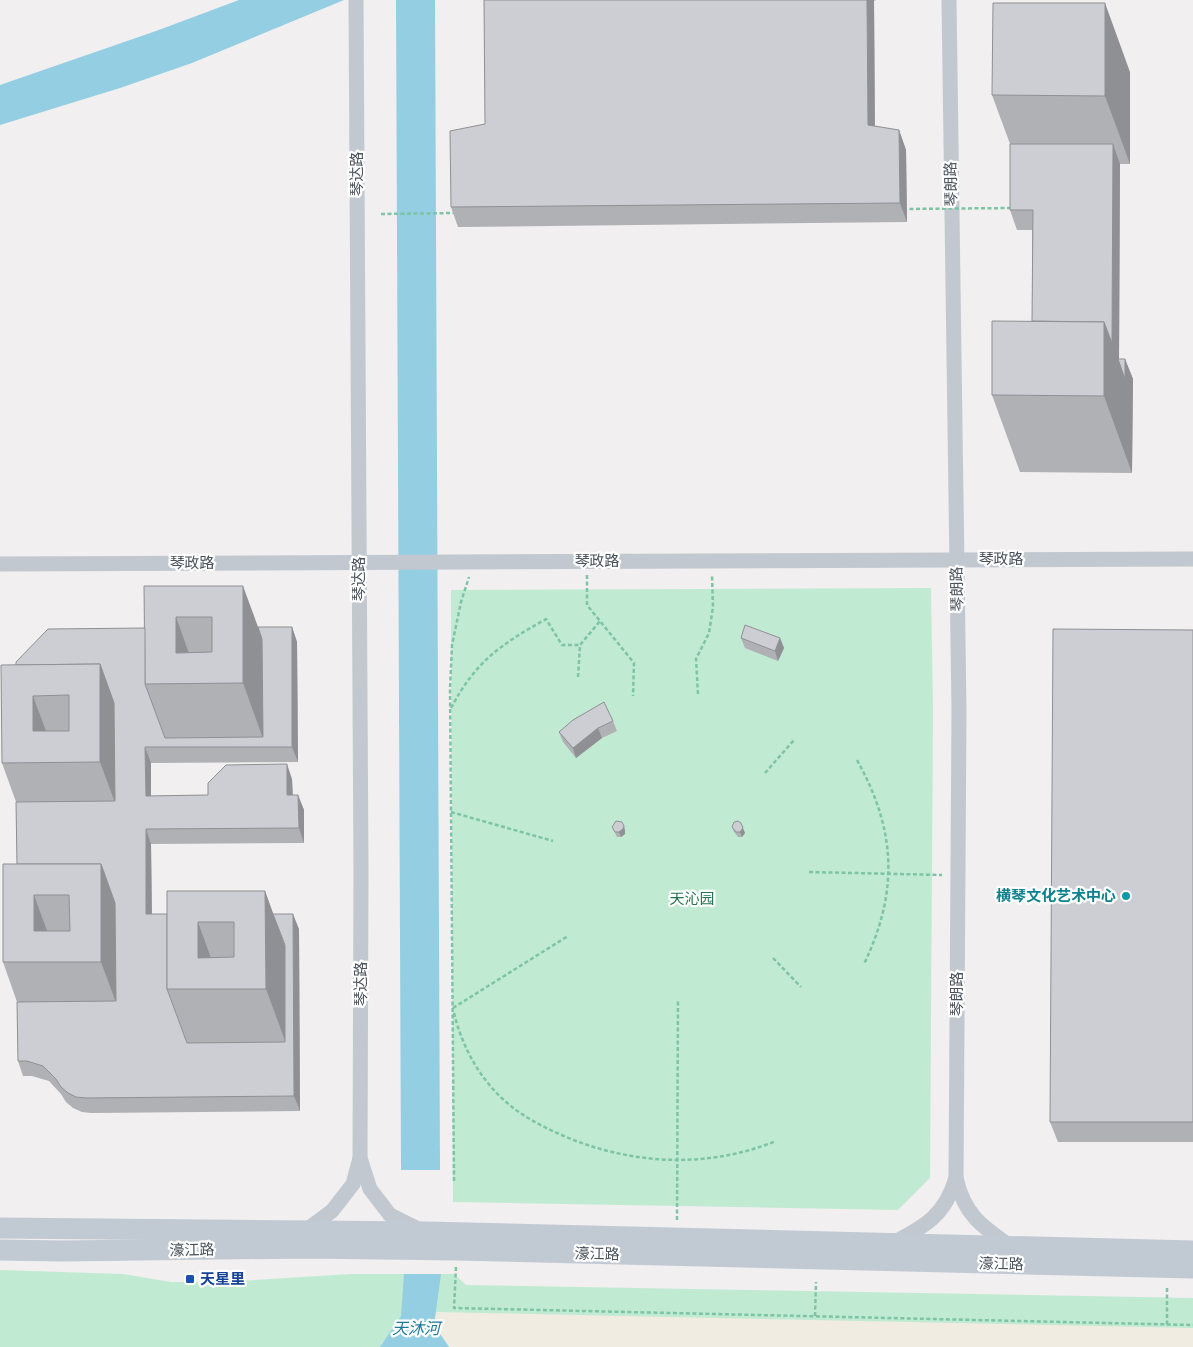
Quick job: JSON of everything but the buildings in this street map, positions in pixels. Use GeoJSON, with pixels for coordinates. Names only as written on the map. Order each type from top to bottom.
{"type":"FeatureCollection","features":[{"type":"Feature","properties":{"kind":"main road","name":"濠江路"},"geometry":{"type":"LineString","coordinates":[[0,1228],[426,1232],[1193,1251]]}},
{"type":"Feature","properties":{"kind":"main road","name":"濠江路"},"geometry":{"type":"LineString","coordinates":[[0,1250],[305,1248],[457,1250],[1193,1268]]}},
{"type":"Feature","properties":{"kind":"street","name":"琴朗路"},"geometry":{"type":"LineString","coordinates":[[949,0],[958,711],[956,1178]]}},
{"type":"Feature","properties":{"kind":"street","name":"琴达路"},"geometry":{"type":"LineString","coordinates":[[356,4],[360,1158]]}},
{"type":"Feature","properties":{"kind":"street","name":"琴政路"},"geometry":{"type":"LineString","coordinates":[[0,564],[1193,558]]}},
{"type":"Feature","properties":{"kind":"street"},"geometry":{"type":"LineString","coordinates":[[305,1231],[332,1211],[354,1184],[360,1158]]}},
{"type":"Feature","properties":{"kind":"street"},"geometry":{"type":"LineString","coordinates":[[360,1158],[370,1189],[390,1215],[426,1232]]}},
{"type":"Feature","properties":{"kind":"street"},"geometry":{"type":"LineString","coordinates":[[891,1244],[920,1229],[939,1212],[947,1202],[956,1178]]}},
{"type":"Feature","properties":{"kind":"street"},"geometry":{"type":"LineString","coordinates":[[956,1178],[963,1201],[976,1220],[1011,1247]]}},
{"type":"Feature","properties":{"kind":"path"},"geometry":{"type":"LineString","coordinates":[[897,209],[1017,208]]}},
{"type":"Feature","properties":{"kind":"path"},"geometry":{"type":"LineString","coordinates":[[381,214],[458,213]]}},
{"type":"Feature","properties":{"kind":"path"},"geometry":{"type":"LineString","coordinates":[[587,561],[587,605],[634,663],[633,696]]}},
{"type":"Feature","properties":{"kind":"path"},"geometry":{"type":"LineString","coordinates":[[698,694],[696,659],[709,633],[713,607],[712,561]]}},
{"type":"Feature","properties":{"kind":"path"},"geometry":{"type":"LineString","coordinates":[[454,1181],[450,709],[452,645],[461,602],[475,562]]}},
{"type":"Feature","properties":{"kind":"path"},"geometry":{"type":"LineString","coordinates":[[450,709],[469,677],[486,658],[515,636],[546,619],[562,645],[580,645]]}},
{"type":"Feature","properties":{"kind":"path"},"geometry":{"type":"LineString","coordinates":[[578,677],[580,645],[600,621]]}},
{"type":"Feature","properties":{"kind":"path"},"geometry":{"type":"LineString","coordinates":[[765,773],[794,740]]}},
{"type":"Feature","properties":{"kind":"path"},"geometry":{"type":"LineString","coordinates":[[857,760],[869,781],[880,812],[888,851],[889,875],[881,921],[874,943],[864,964]]}},
{"type":"Feature","properties":{"kind":"path"},"geometry":{"type":"LineString","coordinates":[[451,812],[553,841]]}},
{"type":"Feature","properties":{"kind":"path"},"geometry":{"type":"LineString","coordinates":[[809,872],[958,876]]}},
{"type":"Feature","properties":{"kind":"path"},"geometry":{"type":"LineString","coordinates":[[453,1007],[568,936]]}},
{"type":"Feature","properties":{"kind":"path"},"geometry":{"type":"LineString","coordinates":[[773,958],[801,987]]}},
{"type":"Feature","properties":{"kind":"path"},"geometry":{"type":"LineString","coordinates":[[677,1239],[678,999]]}},
{"type":"Feature","properties":{"kind":"path"},"geometry":{"type":"LineString","coordinates":[[453,1007],[467,1052],[483,1076],[504,1101],[526,1117],[553,1132],[595,1148],[631,1157],[678,1160],[715,1158],[760,1147],[776,1140]]}},
{"type":"Feature","properties":{"kind":"path"},"geometry":{"type":"LineString","coordinates":[[457,1250],[454,1308],[1193,1325]]}},
{"type":"Feature","properties":{"kind":"path"},"geometry":{"type":"LineString","coordinates":[[815,1316],[816,1282]]}},
{"type":"Feature","properties":{"kind":"path"},"geometry":{"type":"LineString","coordinates":[[1167,1288],[1167,1324]]}},
{"type":"Feature","properties":{"kind":"green space","name":"天沁园"},"geometry":{"type":"Polygon","coordinates":[[[931,588],[933,711],[930,1178],[898,1210],[453,1202],[451,590],[931,588]]]}},
{"type":"Feature","properties":{"kind":"green space"},"geometry":{"type":"Polygon","coordinates":[[[0,1270],[123,1274],[171,1282],[222,1282],[351,1274],[454,1274],[466,1285],[1193,1298],[1193,1347],[0,1347],[0,1270]]]}},
{"type":"Feature","properties":{"kind":"sand"},"geometry":{"type":"Polygon","coordinates":[[[436,1312],[1193,1328],[1193,1347],[449,1347],[434,1325],[436,1312]]]}},
{"type":"Feature","properties":{"kind":"water"},"geometry":{"type":"Polygon","coordinates":[[[239,0],[344,0],[192,63],[120,88],[0,125],[0,85],[239,0]]]}},
{"type":"Feature","properties":{"kind":"water"},"geometry":{"type":"Polygon","coordinates":[[[396,0],[435,0],[440,1170],[401,1170],[396,0]]]}},
{"type":"Feature","properties":{"kind":"water","name":"天沐河"},"geometry":{"type":"Polygon","coordinates":[[[404,1274],[441,1274],[434,1325],[449,1347],[380,1347],[401,1316],[404,1274]]]}},
{"type":"Feature","properties":{"kind":"place","name":"横琴文化艺术中心"},"geometry":{"type":"Point","coordinates":[1126,896]}},
{"type":"Feature","properties":{"kind":"place","name":"天星里"},"geometry":{"type":"Point","coordinates":[190,1279]}}]}
